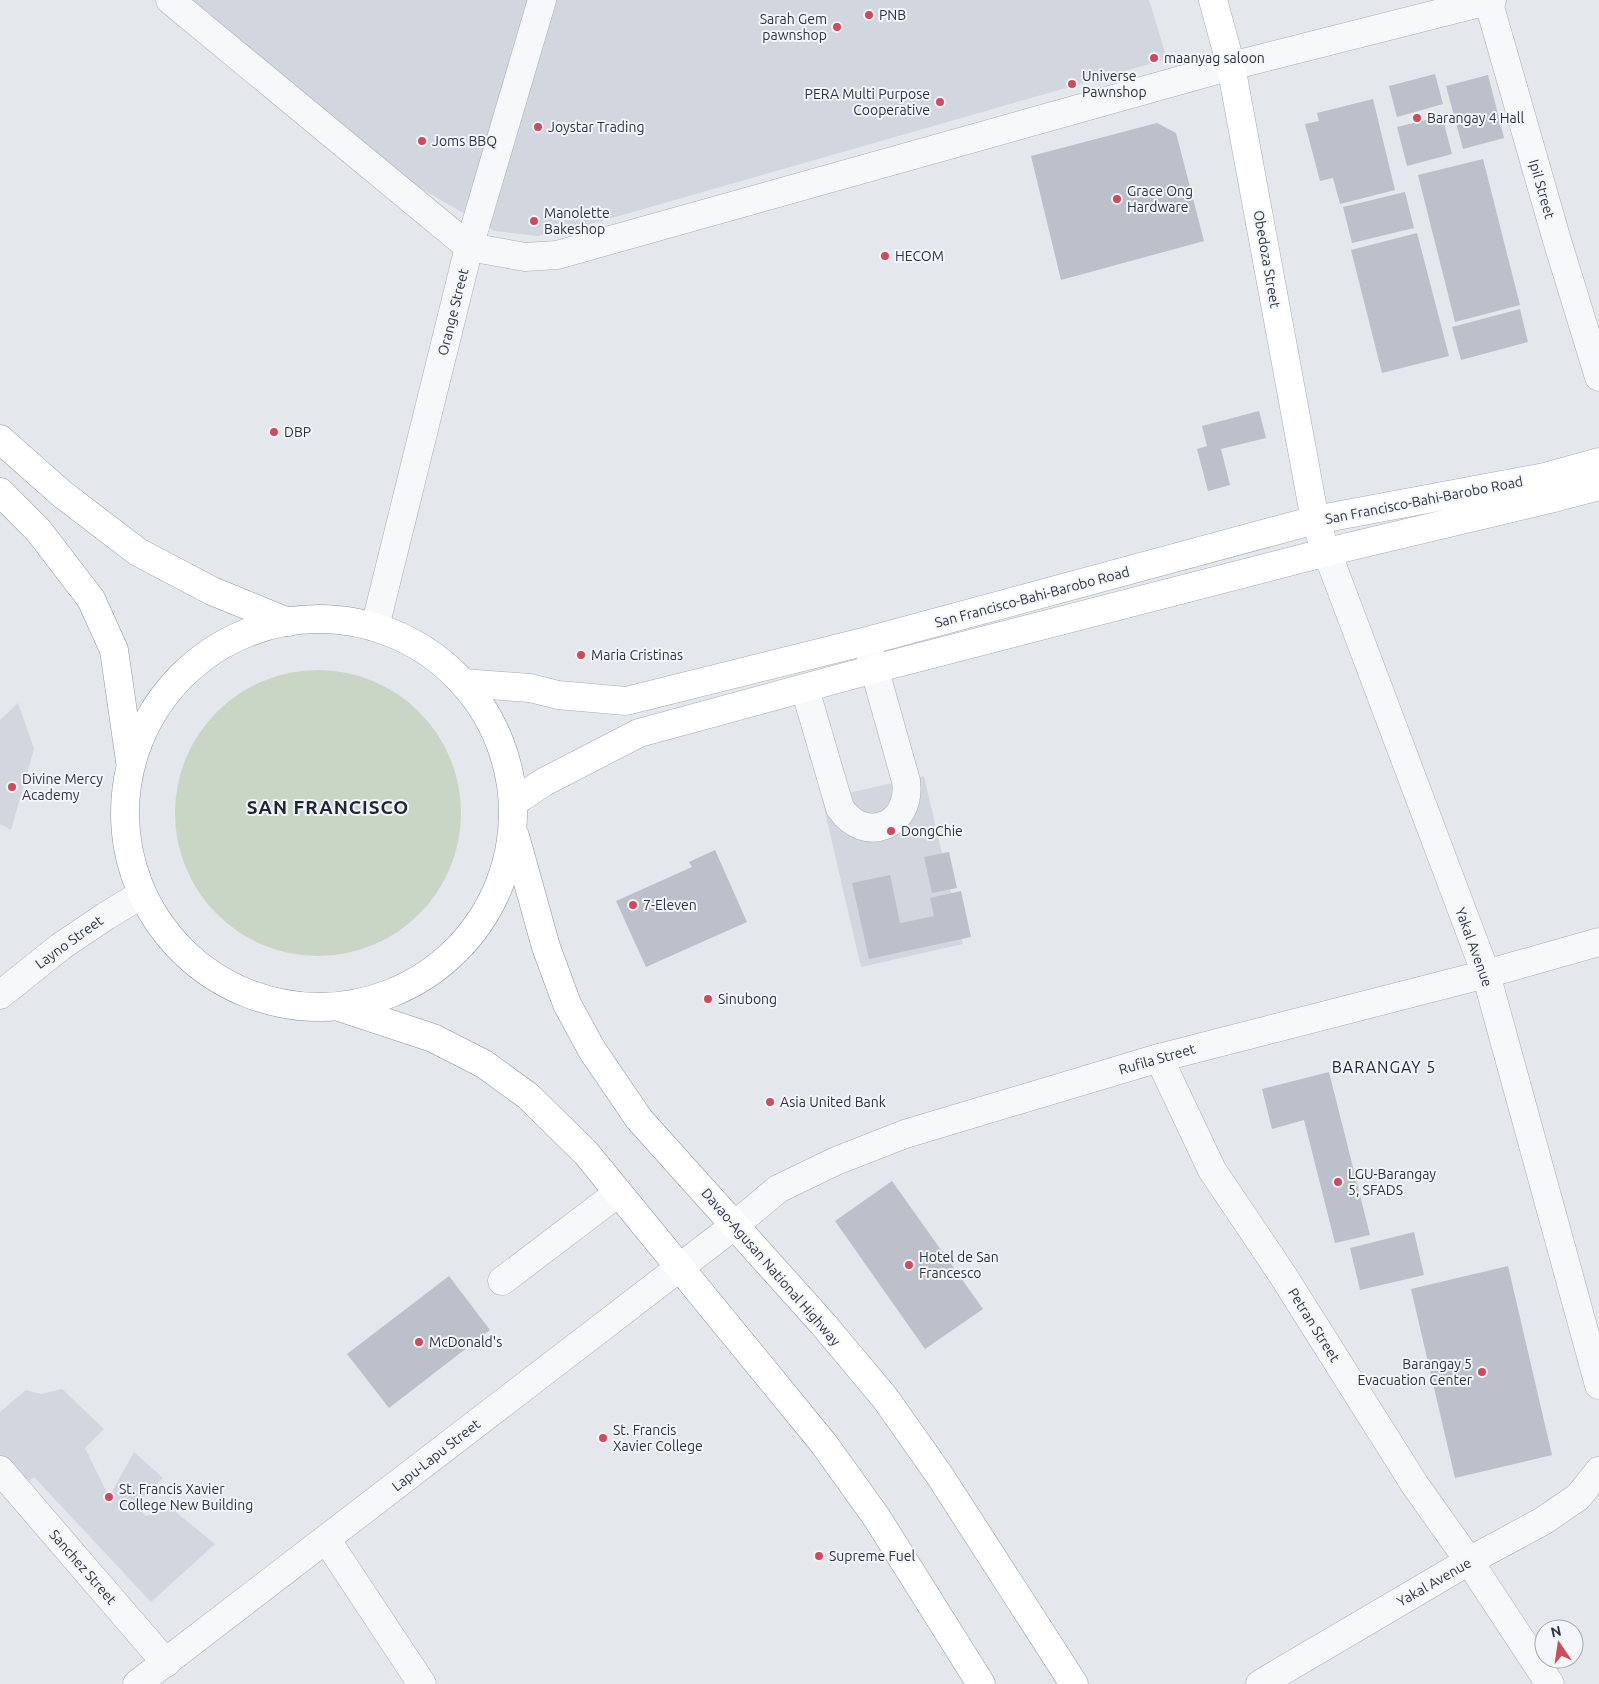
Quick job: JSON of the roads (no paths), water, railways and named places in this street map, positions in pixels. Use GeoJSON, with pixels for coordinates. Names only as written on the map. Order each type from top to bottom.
{"type":"FeatureCollection","features":[{"type":"Feature","properties":{"kind":"main road","name":"Obedoza Street"},"geometry":{"type":"LineString","coordinates":[[1213,0],[1231,66],[1315,520]]}},
{"type":"Feature","properties":{"kind":"main road"},"geometry":{"type":"LineString","coordinates":[[0,439],[62,494],[138,552],[212,591],[288,622]]}},
{"type":"Feature","properties":{"kind":"main road","name":"San Francisco-Bahi-Barobo Road"},"geometry":{"type":"LineString","coordinates":[[462,683],[530,688],[558,695],[626,701],[867,641],[1315,520],[1545,477],[1599,462]]}},
{"type":"Feature","properties":{"kind":"main road","name":"San Francisco-Bahi-Barobo Road"},"geometry":{"type":"LineString","coordinates":[[514,802],[544,782],[639,733],[874,669],[1327,552],[1599,486]]}},
{"type":"Feature","properties":{"kind":"main road"},"geometry":{"type":"LineString","coordinates":[[0,492],[38,530],[91,599],[114,650],[131,765]]}},
{"type":"Feature","properties":{"kind":"main road","name":"Yakal Avenue"},"geometry":{"type":"LineString","coordinates":[[1315,520],[1327,552]]}},
{"type":"Feature","properties":{"kind":"main road"},"geometry":{"type":"LineString","coordinates":[[318,619],[347,621],[375,627],[423,649],[444,664],[479,702],[493,724],[504,748],[511,775],[514,802],[514,830],[508,862],[496,894],[479,924],[457,950],[431,972],[401,989],[369,1001],[335,1006],[306,1007],[276,1002],[248,994],[221,981],[196,964],[175,944],[156,920],[142,894],[132,866],[124,816],[131,765],[142,735],[157,706],[183,676],[201,660],[228,642],[258,629],[288,622],[318,619]]}},
{"type":"Feature","properties":{"kind":"main road","name":"Davao-Agusan National Highway"},"geometry":{"type":"LineString","coordinates":[[514,830],[546,947],[567,1004],[592,1050],[639,1119],[823,1324],[885,1398],[940,1476],[1074,1684]]}},
{"type":"Feature","properties":{"kind":"main road"},"geometry":{"type":"LineString","coordinates":[[335,1006],[433,1038],[484,1064],[528,1096],[586,1153],[824,1444],[877,1518],[981,1684]]}},
{"type":"Feature","properties":{"kind":"street"},"geometry":{"type":"LineString","coordinates":[[170,0],[469,247],[525,257],[557,255],[1231,66],[1489,0]]}},
{"type":"Feature","properties":{"kind":"street","name":"Orange Street"},"geometry":{"type":"LineString","coordinates":[[375,627],[469,247],[542,0]]}},
{"type":"Feature","properties":{"kind":"street","name":"Ipil Street"},"geometry":{"type":"LineString","coordinates":[[1489,0],[1556,236],[1599,377]]}},
{"type":"Feature","properties":{"kind":"street","name":"Yakal Avenue"},"geometry":{"type":"LineString","coordinates":[[1327,552],[1486,974],[1599,1384]]}},
{"type":"Feature","properties":{"kind":"street"},"geometry":{"type":"LineString","coordinates":[[805,689],[840,808],[847,818],[857,825],[869,828],[882,826],[892,821],[906,804],[906,782],[867,641]]}},
{"type":"Feature","properties":{"kind":"street","name":"Layno Street"},"geometry":{"type":"LineString","coordinates":[[0,995],[60,946],[142,894]]}},
{"type":"Feature","properties":{"kind":"street","name":"Rufila Street"},"geometry":{"type":"LineString","coordinates":[[735,1225],[778,1189],[836,1161],[905,1134],[1159,1058],[1486,974],[1599,942]]}},
{"type":"Feature","properties":{"kind":"street","name":"Petran Street"},"geometry":{"type":"LineString","coordinates":[[1159,1058],[1212,1170],[1282,1274],[1415,1485],[1469,1561],[1550,1684]]}},
{"type":"Feature","properties":{"kind":"street"},"geometry":{"type":"LineString","coordinates":[[502,1281],[618,1193]]}},
{"type":"Feature","properties":{"kind":"street","name":"Lapu-Lapu Street"},"geometry":{"type":"LineString","coordinates":[[136,1684],[166,1663],[735,1225]]}},
{"type":"Feature","properties":{"kind":"street","name":"Sanchez Street"},"geometry":{"type":"LineString","coordinates":[[0,1470],[166,1663]]}},
{"type":"Feature","properties":{"kind":"street","name":"Yakal Avenue"},"geometry":{"type":"LineString","coordinates":[[1260,1684],[1469,1561],[1543,1521],[1578,1497],[1599,1471]]}},
{"type":"Feature","properties":{"kind":"street"},"geometry":{"type":"LineString","coordinates":[[326,1539],[422,1684]]}},
{"type":"Feature","properties":{"kind":"place","name":"PNB"},"geometry":{"type":"Point","coordinates":[869,15]}},
{"type":"Feature","properties":{"kind":"place","name":"Sarah Gem pawnshop"},"geometry":{"type":"Point","coordinates":[837,27]}},
{"type":"Feature","properties":{"kind":"place","name":"maanyag saloon"},"geometry":{"type":"Point","coordinates":[1154,58]}},
{"type":"Feature","properties":{"kind":"place","name":"Universe Pawnshop"},"geometry":{"type":"Point","coordinates":[1072,84]}},
{"type":"Feature","properties":{"kind":"place","name":"PERA Multi Purpose Cooperative"},"geometry":{"type":"Point","coordinates":[940,102]}},
{"type":"Feature","properties":{"kind":"place","name":"Barangay 4 Hall"},"geometry":{"type":"Point","coordinates":[1417,118]}},
{"type":"Feature","properties":{"kind":"place","name":"Joystar Trading"},"geometry":{"type":"Point","coordinates":[538,127]}},
{"type":"Feature","properties":{"kind":"place","name":"Joms BBQ"},"geometry":{"type":"Point","coordinates":[422,141]}},
{"type":"Feature","properties":{"kind":"place","name":"Grace Ong Hardware"},"geometry":{"type":"Point","coordinates":[1117,199]}},
{"type":"Feature","properties":{"kind":"place","name":"Manolette Bakeshop"},"geometry":{"type":"Point","coordinates":[534,221]}},
{"type":"Feature","properties":{"kind":"place","name":"HECOM"},"geometry":{"type":"Point","coordinates":[885,256]}},
{"type":"Feature","properties":{"kind":"place","name":"DBP"},"geometry":{"type":"Point","coordinates":[274,432]}},
{"type":"Feature","properties":{"kind":"place","name":"Maria Cristinas"},"geometry":{"type":"Point","coordinates":[581,655]}},
{"type":"Feature","properties":{"kind":"place","name":"Divine Mercy Academy"},"geometry":{"type":"Point","coordinates":[12,787]}},
{"type":"Feature","properties":{"kind":"place","name":"DongChie"},"geometry":{"type":"Point","coordinates":[891,831]}},
{"type":"Feature","properties":{"kind":"place","name":"7-Eleven"},"geometry":{"type":"Point","coordinates":[633,905]}},
{"type":"Feature","properties":{"kind":"place","name":"Sinubong"},"geometry":{"type":"Point","coordinates":[708,999]}},
{"type":"Feature","properties":{"kind":"place","name":"Asia United Bank"},"geometry":{"type":"Point","coordinates":[770,1102]}},
{"type":"Feature","properties":{"kind":"place","name":"LGU-Barangay 5, SFADS"},"geometry":{"type":"Point","coordinates":[1338,1182]}},
{"type":"Feature","properties":{"kind":"place","name":"Hotel de San Francesco"},"geometry":{"type":"Point","coordinates":[909,1265]}},
{"type":"Feature","properties":{"kind":"place","name":"McDonald's"},"geometry":{"type":"Point","coordinates":[419,1342]}},
{"type":"Feature","properties":{"kind":"place","name":"Barangay 5 Evacuation Center"},"geometry":{"type":"Point","coordinates":[1482,1372]}},
{"type":"Feature","properties":{"kind":"place","name":"St. Francis Xavier College"},"geometry":{"type":"Point","coordinates":[603,1438]}},
{"type":"Feature","properties":{"kind":"place","name":"St. Francis Xavier College New Building"},"geometry":{"type":"Point","coordinates":[109,1497]}},
{"type":"Feature","properties":{"kind":"place","name":"Supreme Fuel"},"geometry":{"type":"Point","coordinates":[819,1556]}},
{"type":"Feature","properties":{"kind":"district","name":"SAN FRANCISCO"},"geometry":{"type":"Point","coordinates":[328,807]}},
{"type":"Feature","properties":{"kind":"district","name":"BARANGAY 5"},"geometry":{"type":"Point","coordinates":[1384,1067]}}]}
